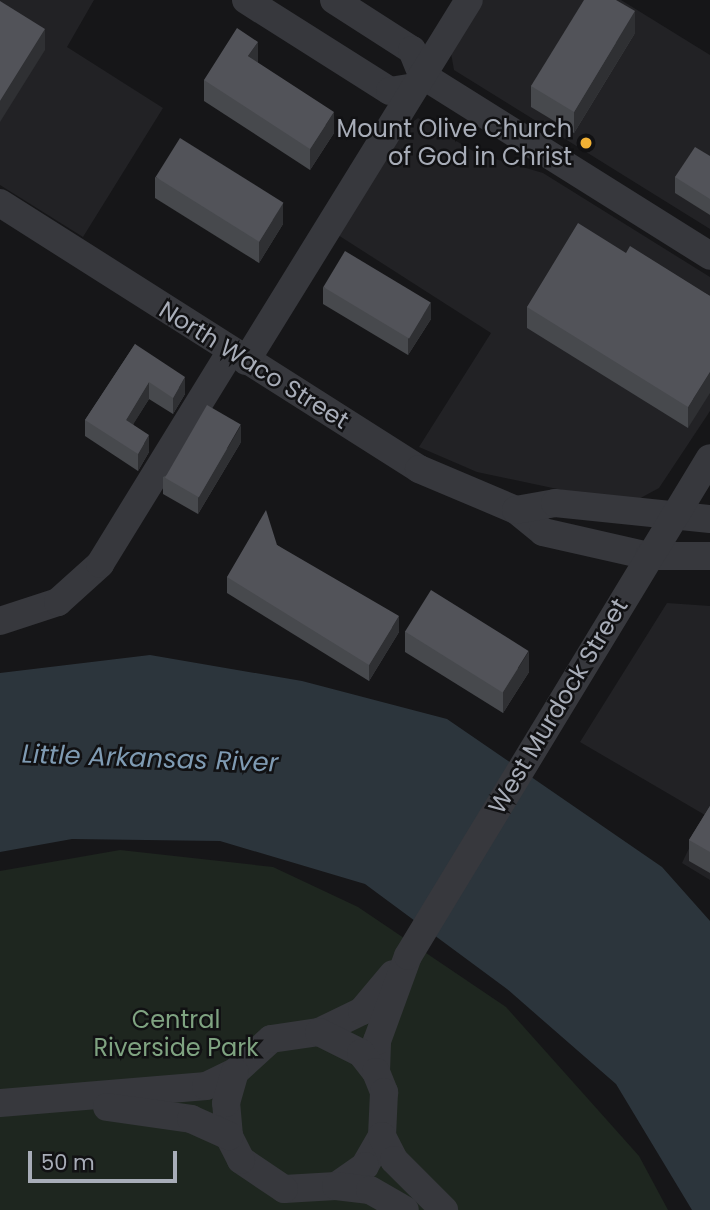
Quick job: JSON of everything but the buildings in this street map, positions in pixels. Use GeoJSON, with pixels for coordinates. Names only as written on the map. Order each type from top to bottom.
{"type":"FeatureCollection","features":[{"type":"Feature","properties":{"kind":"street"},"geometry":{"type":"LineString","coordinates":[[246,0],[390,92],[418,81]]}},
{"type":"Feature","properties":{"kind":"street"},"geometry":{"type":"LineString","coordinates":[[334,0],[412,50],[418,81],[710,256]]}},
{"type":"Feature","properties":{"kind":"street"},"geometry":{"type":"LineString","coordinates":[[0,621],[76,589],[100,564],[239,356],[469,0]]}},
{"type":"Feature","properties":{"kind":"street","name":"North Waco Street"},"geometry":{"type":"LineString","coordinates":[[0,203],[419,469],[516,510],[543,533],[649,556],[710,556]]}},
{"type":"Feature","properties":{"kind":"street","name":"West Murdock Street"},"geometry":{"type":"LineString","coordinates":[[235,1072],[271,1039],[319,1032],[362,1012],[408,956],[538,734],[710,458]]}},
{"type":"Feature","properties":{"kind":"street"},"geometry":{"type":"LineString","coordinates":[[516,510],[555,503],[710,519]]}},
{"type":"Feature","properties":{"kind":"street","name":"West Murdock Street"},"geometry":{"type":"LineString","coordinates":[[229,1136],[260,1178],[311,1192],[336,1186],[365,1166],[382,1136],[384,1093],[376,1072],[377,1041],[408,956]]}},
{"type":"Feature","properties":{"kind":"street"},"geometry":{"type":"LineString","coordinates":[[319,1032],[361,1053],[376,1072]]}},
{"type":"Feature","properties":{"kind":"street"},"geometry":{"type":"LineString","coordinates":[[0,1103],[205,1086],[235,1072]]}},
{"type":"Feature","properties":{"kind":"street"},"geometry":{"type":"LineString","coordinates":[[38,1101],[152,1110],[229,1136],[226,1103],[235,1072]]}},
{"type":"Feature","properties":{"kind":"street"},"geometry":{"type":"LineString","coordinates":[[382,1136],[394,1160],[444,1210]]}},
{"type":"Feature","properties":{"kind":"street"},"geometry":{"type":"LineString","coordinates":[[336,1186],[370,1190],[405,1210]]}},
{"type":"Feature","properties":{"kind":"shaded area"},"geometry":{"type":"Polygon","coordinates":[[[0,0],[94,0],[67,47],[163,108],[83,237],[0,185],[0,0]]]}},
{"type":"Feature","properties":{"kind":"shaded area"},"geometry":{"type":"Polygon","coordinates":[[[483,0],[621,0],[710,55],[710,229],[454,70],[451,53],[483,0]]]}},
{"type":"Feature","properties":{"kind":"shaded area"},"geometry":{"type":"Polygon","coordinates":[[[418,118],[478,154],[543,173],[710,277],[710,411],[659,488],[635,501],[595,497],[477,472],[419,447],[491,333],[338,235],[403,129],[418,118]]]}},
{"type":"Feature","properties":{"kind":"shaded area"},"geometry":{"type":"Polygon","coordinates":[[[667,603],[710,606],[710,880],[682,863],[705,815],[580,742],[667,603]]]}},
{"type":"Feature","properties":{"kind":"green space","name":"Central Riverside Park"},"geometry":{"type":"Polygon","coordinates":[[[120,850],[273,867],[358,907],[506,1007],[639,1156],[668,1210],[0,1210],[0,871],[120,850]]]}},
{"type":"Feature","properties":{"kind":"water","name":"Little Arkansas River"},"geometry":{"type":"Polygon","coordinates":[[[150,655],[302,681],[447,719],[662,867],[710,921],[710,1210],[692,1210],[616,1084],[507,989],[365,884],[220,841],[72,839],[0,852],[0,673],[150,655]]]}},
{"type":"Feature","properties":{"kind":"place","name":"Mount Olive Church of God in Christ"},"geometry":{"type":"Point","coordinates":[586,143]}}]}
